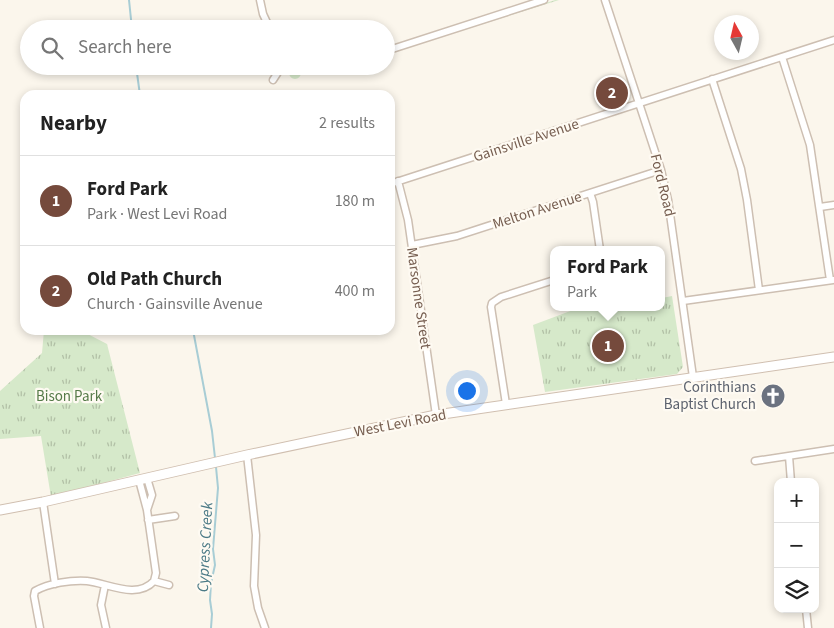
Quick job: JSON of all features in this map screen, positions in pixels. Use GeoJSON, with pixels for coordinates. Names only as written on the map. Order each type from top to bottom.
{"type":"FeatureCollection","features":[{"type":"Feature","properties":{"kind":"street"},"geometry":{"type":"LineString","coordinates":[[260,0],[262,14],[265,20]]}},
{"type":"Feature","properties":{"kind":"street"},"geometry":{"type":"LineString","coordinates":[[395,48],[544,0]]}},
{"type":"Feature","properties":{"kind":"street","name":"Ford Road"},"geometry":{"type":"LineString","coordinates":[[605,0],[661,170],[670,206],[693,377]]}},
{"type":"Feature","properties":{"kind":"street"},"geometry":{"type":"LineString","coordinates":[[516,1],[519,8]]}},
{"type":"Feature","properties":{"kind":"street","name":"Gainsville Avenue"},"geometry":{"type":"LineString","coordinates":[[395,182],[834,40]]}},
{"type":"Feature","properties":{"kind":"street"},"geometry":{"type":"LineString","coordinates":[[683,301],[832,280],[810,145],[782,56]]}},
{"type":"Feature","properties":{"kind":"street"},"geometry":{"type":"LineString","coordinates":[[273,80],[276,75]]}},
{"type":"Feature","properties":{"kind":"street"},"geometry":{"type":"LineString","coordinates":[[712,79],[741,169],[759,290]]}},
{"type":"Feature","properties":{"kind":"street","name":"Melton Avenue"},"geometry":{"type":"LineString","coordinates":[[412,245],[457,236],[661,170]]}},
{"type":"Feature","properties":{"kind":"street","name":"Marsonne Street"},"geometry":{"type":"LineString","coordinates":[[398,181],[405,205],[412,245],[436,415]]}},
{"type":"Feature","properties":{"kind":"street"},"geometry":{"type":"LineString","coordinates":[[590,193],[599,246]]}},
{"type":"Feature","properties":{"kind":"street"},"geometry":{"type":"LineString","coordinates":[[820,207],[834,205]]}},
{"type":"Feature","properties":{"kind":"street"},"geometry":{"type":"LineString","coordinates":[[506,404],[491,307],[492,303],[501,297],[550,281]]}},
{"type":"Feature","properties":{"kind":"street","name":"West Levi Road"},"geometry":{"type":"LineString","coordinates":[[0,510],[436,415],[834,357]]}},
{"type":"Feature","properties":{"kind":"street"},"geometry":{"type":"LineString","coordinates":[[755,461],[834,449]]}},
{"type":"Feature","properties":{"kind":"street"},"geometry":{"type":"LineString","coordinates":[[247,455],[256,536],[254,586],[258,608],[265,628]]}},
{"type":"Feature","properties":{"kind":"street"},"geometry":{"type":"LineString","coordinates":[[789,456],[791,478]]}},
{"type":"Feature","properties":{"kind":"street"},"geometry":{"type":"LineString","coordinates":[[143,479],[152,495],[147,510]]}},
{"type":"Feature","properties":{"kind":"street"},"geometry":{"type":"LineString","coordinates":[[40,628],[34,591],[55,584],[84,581],[129,590],[145,587],[154,581],[156,573],[143,479]]}},
{"type":"Feature","properties":{"kind":"street"},"geometry":{"type":"LineString","coordinates":[[43,502],[55,584]]}},
{"type":"Feature","properties":{"kind":"street"},"geometry":{"type":"LineString","coordinates":[[148,520],[175,516]]}},
{"type":"Feature","properties":{"kind":"street"},"geometry":{"type":"LineString","coordinates":[[154,581],[169,585]]}},
{"type":"Feature","properties":{"kind":"street"},"geometry":{"type":"LineString","coordinates":[[105,585],[101,605],[106,628]]}},
{"type":"Feature","properties":{"kind":"street"},"geometry":{"type":"LineString","coordinates":[[806,613],[808,628]]}},
{"type":"Feature","properties":{"kind":"green space"},"geometry":{"type":"Polygon","coordinates":[[[555,0],[559,0],[435,39],[555,0]]]}},
{"type":"Feature","properties":{"kind":"green space"},"geometry":{"type":"Polygon","coordinates":[[[290,75],[300,75],[295,79],[290,75]]]}},
{"type":"Feature","properties":{"kind":"green space"},"geometry":{"type":"Polygon","coordinates":[[[672,296],[683,367],[677,374],[545,392],[533,325],[570,311],[665,311],[665,297],[672,296]]]}},
{"type":"Feature","properties":{"kind":"green space","name":"Bison Park"},"geometry":{"type":"Polygon","coordinates":[[[44,335],[90,335],[107,344],[140,473],[51,497],[41,436],[0,439],[0,391],[42,353],[44,335]]]}},
{"type":"Feature","properties":{"kind":"waterway","name":"Cypress Creek"},"geometry":{"type":"LineString","coordinates":[[129,0],[131,20]]}},
{"type":"Feature","properties":{"kind":"waterway","name":"Cypress Creek"},"geometry":{"type":"LineString","coordinates":[[137,75],[139,90]]}},
{"type":"Feature","properties":{"kind":"waterway","name":"Cypress Creek"},"geometry":{"type":"LineString","coordinates":[[194,335],[212,431],[215,458]]}},
{"type":"Feature","properties":{"kind":"waterway","name":"Cypress Creek"},"geometry":{"type":"LineString","coordinates":[[211,628],[210,600],[215,565],[213,549],[218,488],[216,467]]}},
{"type":"Feature","properties":{"kind":"place","name":"Old Path Church"},"geometry":{"type":"Point","coordinates":[612,93]}},
{"type":"Feature","properties":{"kind":"place","name":"Ford Park"},"geometry":{"type":"Point","coordinates":[608,346]}},
{"type":"Feature","properties":{"kind":"place","name":"Corinthians Baptist Church"},"geometry":{"type":"Point","coordinates":[773,396]}}]}
